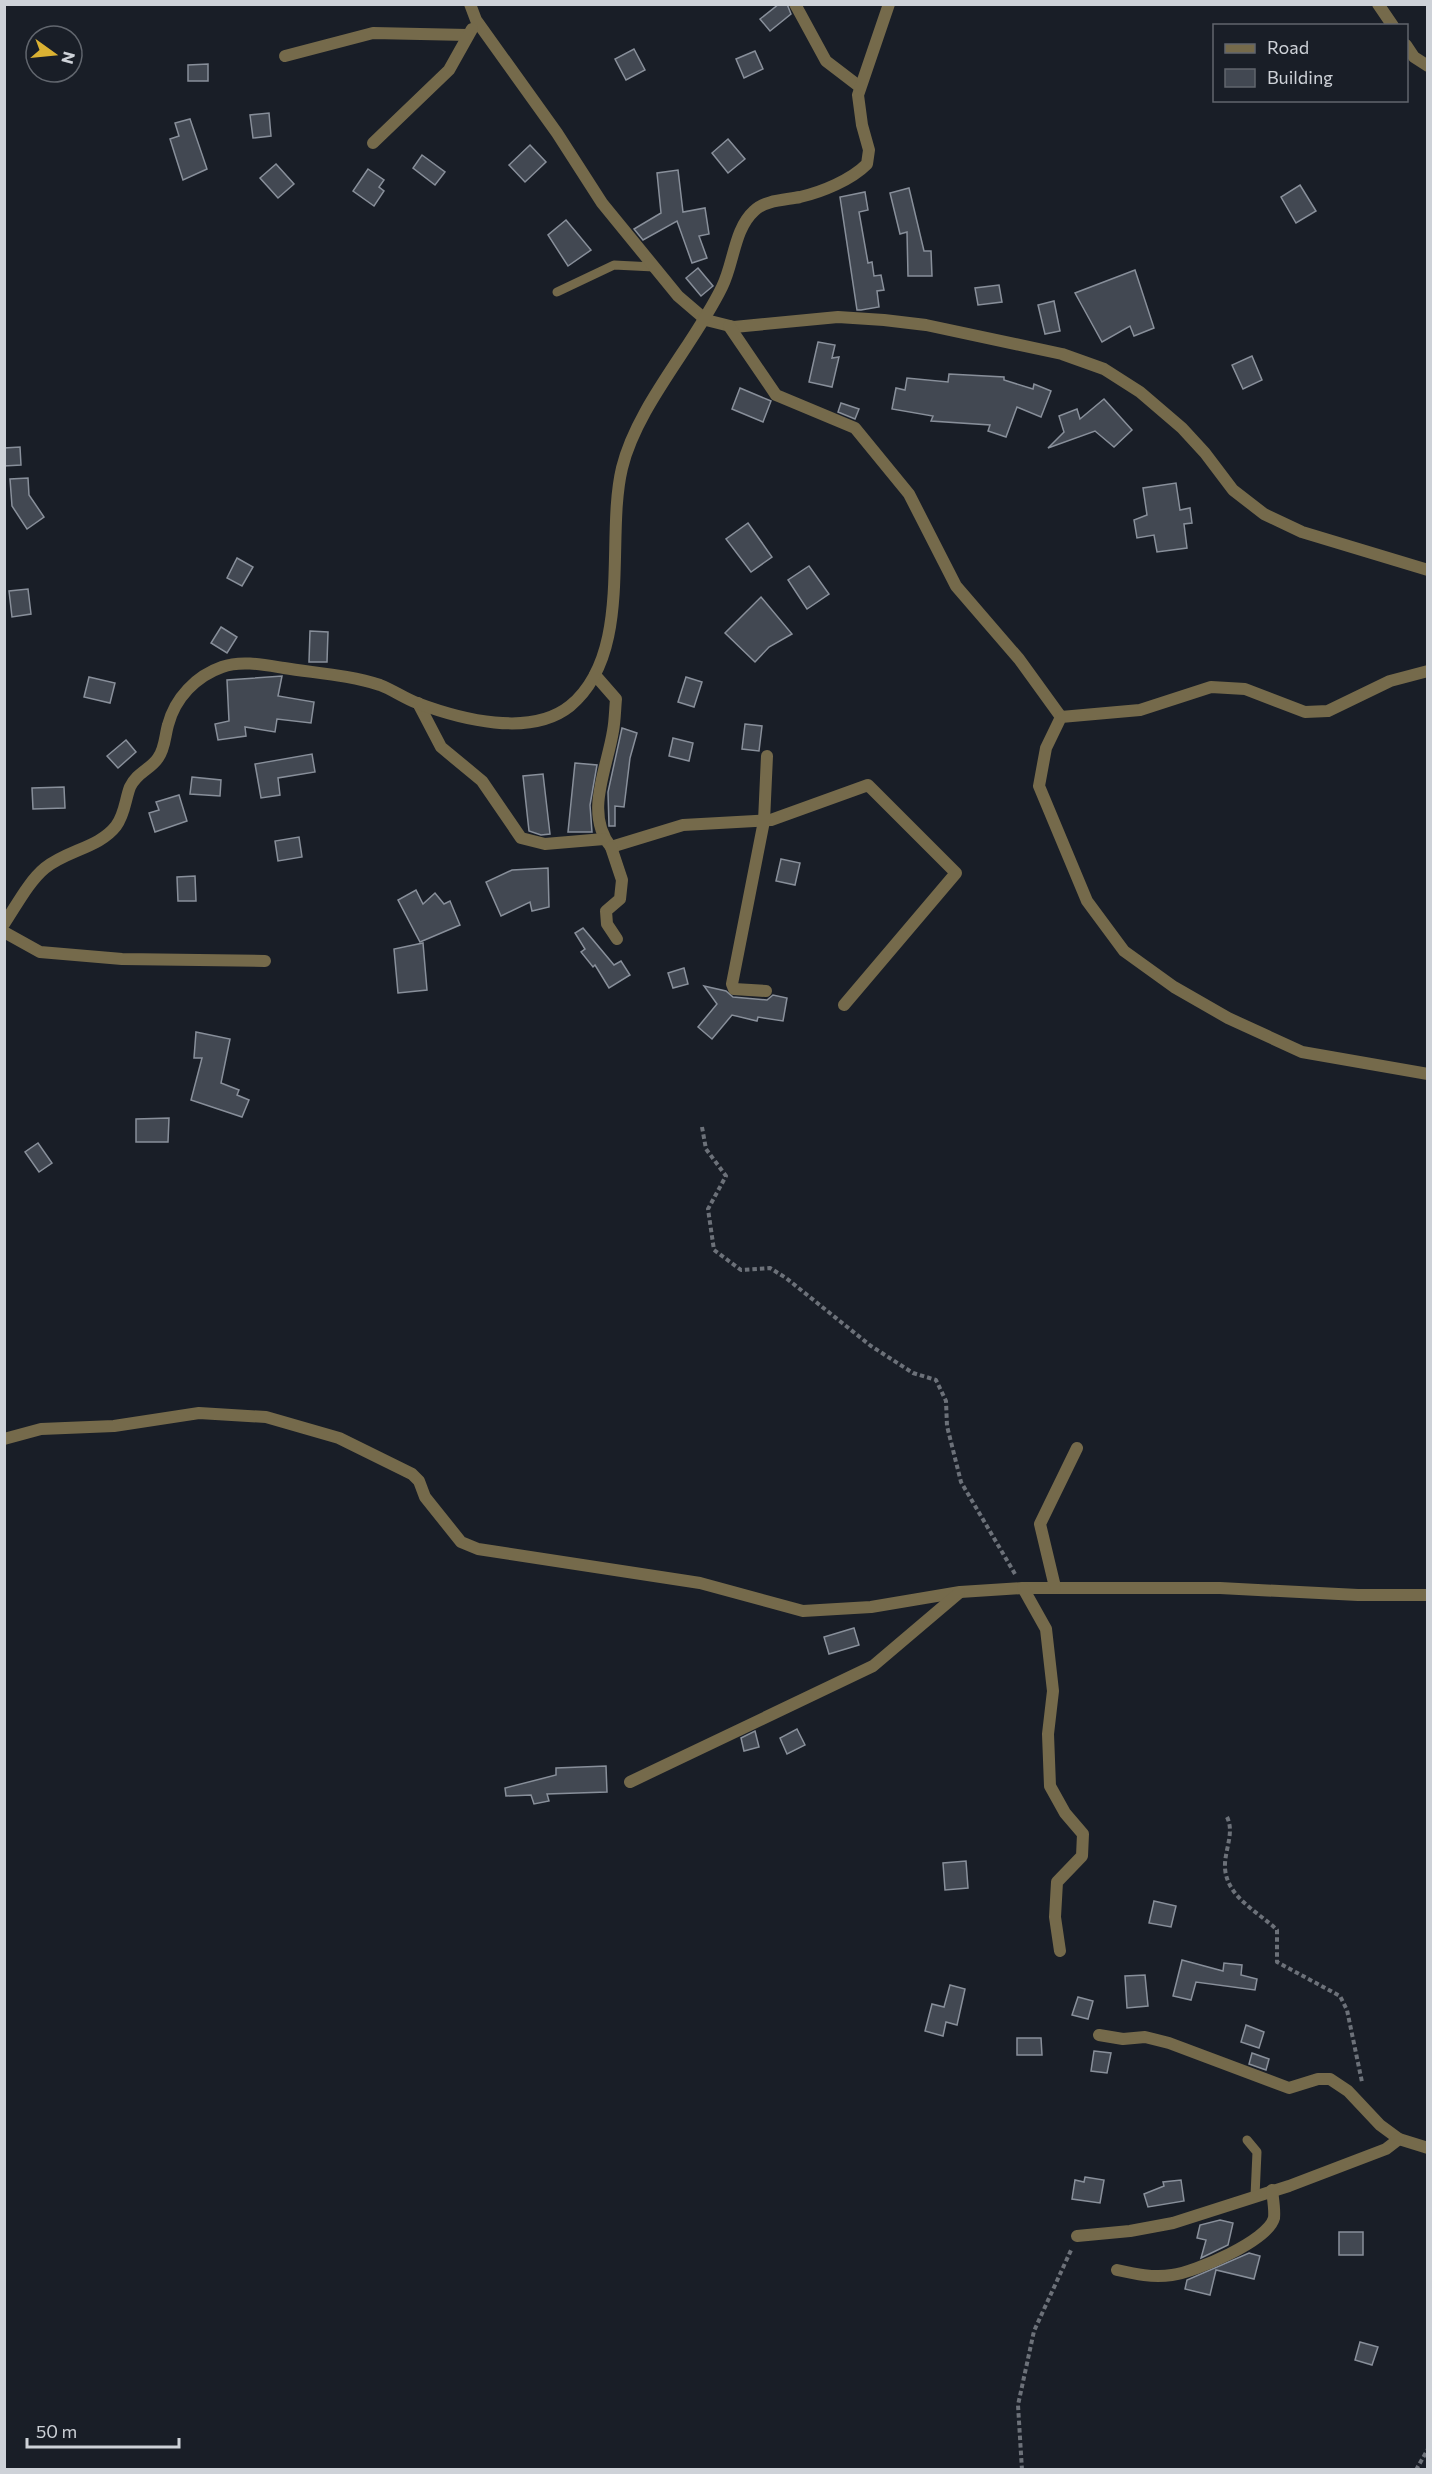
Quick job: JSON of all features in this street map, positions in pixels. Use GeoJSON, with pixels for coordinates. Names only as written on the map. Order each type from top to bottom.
{"type":"FeatureCollection","features":[{"type":"Feature","properties":{"kind":"street"},"geometry":{"type":"LineString","coordinates":[[470,4],[477,20],[557,133],[602,203],[678,296],[706,320],[729,326],[766,325],[838,317],[884,320],[926,325],[1062,354],[1104,369],[1140,392],[1182,428],[1233,490],[1264,513],[1302,532],[1428,570]]}},
{"type":"Feature","properties":{"kind":"street"},"geometry":{"type":"LineString","coordinates":[[795,4],[826,61],[860,87]]}},
{"type":"Feature","properties":{"kind":"street"},"geometry":{"type":"LineString","coordinates":[[4,924],[43,869],[102,840],[116,826],[138,772],[157,761],[161,754],[169,720],[190,685],[225,666],[256,664],[360,680],[381,685],[417,703],[508,726],[537,721],[569,706],[595,675],[609,631],[614,599],[617,495],[622,467],[631,442],[706,320],[731,267],[741,231],[755,209],[814,192],[854,175],[867,164],[869,150],[858,103],[860,87],[889,4]]}},
{"type":"Feature","properties":{"kind":"street"},"geometry":{"type":"LineString","coordinates":[[1378,4],[1392,24]]}},
{"type":"Feature","properties":{"kind":"street"},"geometry":{"type":"LineString","coordinates":[[373,143],[449,70],[477,20]]}},
{"type":"Feature","properties":{"kind":"street"},"geometry":{"type":"LineString","coordinates":[[285,56],[373,33],[468,35]]}},
{"type":"Feature","properties":{"kind":"street"},"geometry":{"type":"LineString","coordinates":[[1408,47],[1414,57],[1428,66]]}},
{"type":"Feature","properties":{"kind":"street"},"geometry":{"type":"LineString","coordinates":[[729,326],[776,395],[855,428],[909,494],[956,586],[1019,659],[1061,717]]}},
{"type":"Feature","properties":{"kind":"street"},"geometry":{"type":"LineString","coordinates":[[1061,717],[1140,710],[1211,687],[1245,689],[1305,712],[1328,711],[1390,681],[1428,672]]}},
{"type":"Feature","properties":{"kind":"street"},"geometry":{"type":"LineString","coordinates":[[595,675],[616,699],[613,732],[604,766],[597,818],[622,880],[620,900],[606,911],[607,924],[617,939]]}},
{"type":"Feature","properties":{"kind":"street"},"geometry":{"type":"LineString","coordinates":[[417,703],[441,747],[482,781],[521,838],[545,843],[608,843],[683,825],[764,820],[868,785],[956,873],[844,1005]]}},
{"type":"Feature","properties":{"kind":"street"},"geometry":{"type":"LineString","coordinates":[[1061,717],[1046,748],[1040,786],[1087,901],[1124,951],[1183,993],[1228,1018],[1302,1052],[1428,1074]]}},
{"type":"Feature","properties":{"kind":"street"},"geometry":{"type":"LineString","coordinates":[[766,991],[735,989],[732,984],[764,820],[767,756]]}},
{"type":"Feature","properties":{"kind":"street"},"geometry":{"type":"LineString","coordinates":[[4,932],[40,951],[122,959],[265,961]]}},
{"type":"Feature","properties":{"kind":"street"},"geometry":{"type":"LineString","coordinates":[[4,1439],[41,1429],[114,1426],[199,1413],[266,1417],[339,1438],[412,1474],[419,1481],[425,1497],[461,1542],[478,1549],[700,1583],[803,1611],[871,1607],[960,1592],[1055,1587],[1220,1588],[1428,1595]]}},
{"type":"Feature","properties":{"kind":"street"},"geometry":{"type":"LineString","coordinates":[[1055,1587],[1040,1524],[1077,1448]]}},
{"type":"Feature","properties":{"kind":"street"},"geometry":{"type":"LineString","coordinates":[[1023,1588],[1046,1629],[1053,1691],[1048,1734],[1050,1786],[1065,1813],[1083,1834],[1082,1856],[1057,1882],[1055,1917],[1060,1951]]}},
{"type":"Feature","properties":{"kind":"street"},"geometry":{"type":"LineString","coordinates":[[630,1782],[873,1666],[960,1592]]}},
{"type":"Feature","properties":{"kind":"street"},"geometry":{"type":"LineString","coordinates":[[1099,2035],[1123,2039],[1145,2037],[1169,2043],[1289,2088],[1318,2079],[1330,2079],[1348,2091],[1380,2125],[1399,2139],[1428,2148]]}},
{"type":"Feature","properties":{"kind":"street"},"geometry":{"type":"LineString","coordinates":[[1077,2236],[1130,2231],[1173,2223],[1386,2149],[1399,2139]]}},
{"type":"Feature","properties":{"kind":"street"},"geometry":{"type":"LineString","coordinates":[[1117,2270],[1145,2276],[1173,2275],[1227,2257],[1270,2226],[1274,2217],[1272,2190]]}},
{"type":"Feature","properties":{"kind":"lane"},"geometry":{"type":"LineString","coordinates":[[557,292],[614,265],[654,267]]}},
{"type":"Feature","properties":{"kind":"lane"},"geometry":{"type":"LineString","coordinates":[[1247,2140],[1257,2152],[1255,2196]]}},
{"type":"Feature","properties":{"kind":"path"},"geometry":{"type":"LineString","coordinates":[[702,1127],[706,1149],[726,1176],[708,1209],[714,1250],[741,1270],[770,1268],[786,1278],[871,1346],[913,1373],[936,1380],[946,1401],[947,1426],[961,1482],[1023,1588]]}},
{"type":"Feature","properties":{"kind":"path"},"geometry":{"type":"LineString","coordinates":[[1227,1817],[1231,1825],[1225,1869],[1236,1894],[1249,1909],[1263,1916],[1277,1930],[1277,1962],[1340,1996],[1347,2010],[1358,2053],[1364,2092],[1363,2106]]}},
{"type":"Feature","properties":{"kind":"path"},"geometry":{"type":"LineString","coordinates":[[1022,2469],[1018,2405],[1034,2331],[1077,2236]]}},
{"type":"Feature","properties":{"kind":"path"},"geometry":{"type":"LineString","coordinates":[[1416,2469],[1428,2449]]}},
{"type":"Feature","properties":{"kind":"building"},"geometry":{"type":"Polygon","coordinates":[[[779,4],[787,4],[791,14],[770,31],[760,19],[779,4]]]}},
{"type":"Feature","properties":{"kind":"building"},"geometry":{"type":"Polygon","coordinates":[[[634,49],[645,70],[626,80],[615,59],[634,49]]]}},
{"type":"Feature","properties":{"kind":"building"},"geometry":{"type":"Polygon","coordinates":[[[755,51],[763,69],[744,78],[736,59],[755,51]]]}},
{"type":"Feature","properties":{"kind":"building"},"geometry":{"type":"Polygon","coordinates":[[[208,64],[208,81],[188,81],[188,65],[208,64]]]}},
{"type":"Feature","properties":{"kind":"building"},"geometry":{"type":"Polygon","coordinates":[[[269,113],[271,136],[253,138],[250,115],[269,113]]]}},
{"type":"Feature","properties":{"kind":"building"},"geometry":{"type":"Polygon","coordinates":[[[190,119],[207,169],[183,180],[170,139],[179,136],[175,123],[190,119]]]}},
{"type":"Feature","properties":{"kind":"building"},"geometry":{"type":"Polygon","coordinates":[[[728,139],[745,159],[728,173],[712,153],[728,139]]]}},
{"type":"Feature","properties":{"kind":"building"},"geometry":{"type":"Polygon","coordinates":[[[530,145],[546,162],[525,182],[509,165],[530,145]]]}},
{"type":"Feature","properties":{"kind":"building"},"geometry":{"type":"Polygon","coordinates":[[[422,155],[445,172],[435,185],[413,168],[422,155]]]}},
{"type":"Feature","properties":{"kind":"building"},"geometry":{"type":"Polygon","coordinates":[[[276,164],[294,184],[278,198],[260,178],[276,164]]]}},
{"type":"Feature","properties":{"kind":"building"},"geometry":{"type":"Polygon","coordinates":[[[368,169],[384,180],[379,187],[384,191],[374,206],[353,191],[368,169]]]}},
{"type":"Feature","properties":{"kind":"building"},"geometry":{"type":"Polygon","coordinates":[[[678,170],[683,212],[705,208],[709,234],[699,236],[707,258],[692,263],[677,221],[643,240],[634,229],[661,213],[657,173],[678,170]]]}},
{"type":"Feature","properties":{"kind":"building"},"geometry":{"type":"Polygon","coordinates":[[[1300,185],[1316,211],[1296,223],[1281,197],[1300,185]]]}},
{"type":"Feature","properties":{"kind":"building"},"geometry":{"type":"Polygon","coordinates":[[[909,188],[924,251],[931,251],[932,276],[908,276],[907,232],[900,234],[890,193],[909,188]]]}},
{"type":"Feature","properties":{"kind":"building"},"geometry":{"type":"Polygon","coordinates":[[[865,192],[868,210],[859,212],[868,263],[872,262],[874,276],[881,275],[884,290],[877,291],[879,307],[857,310],[840,197],[865,192]]]}},
{"type":"Feature","properties":{"kind":"building"},"geometry":{"type":"Polygon","coordinates":[[[566,220],[591,250],[568,266],[548,235],[566,220]]]}},
{"type":"Feature","properties":{"kind":"building"},"geometry":{"type":"Polygon","coordinates":[[[698,268],[713,286],[701,296],[686,278],[698,268]]]}},
{"type":"Feature","properties":{"kind":"building"},"geometry":{"type":"Polygon","coordinates":[[[1135,270],[1154,328],[1134,336],[1130,326],[1102,342],[1075,293],[1135,270]]]}},
{"type":"Feature","properties":{"kind":"building"},"geometry":{"type":"Polygon","coordinates":[[[999,285],[1002,302],[978,305],[975,288],[999,285]]]}},
{"type":"Feature","properties":{"kind":"building"},"geometry":{"type":"Polygon","coordinates":[[[1054,301],[1060,331],[1045,334],[1038,305],[1054,301]]]}},
{"type":"Feature","properties":{"kind":"building"},"geometry":{"type":"Polygon","coordinates":[[[818,342],[835,345],[832,358],[839,357],[832,387],[809,382],[818,342]]]}},
{"type":"Feature","properties":{"kind":"building"},"geometry":{"type":"Polygon","coordinates":[[[1252,356],[1262,380],[1243,389],[1232,365],[1252,356]]]}},
{"type":"Feature","properties":{"kind":"building"},"geometry":{"type":"Polygon","coordinates":[[[949,374],[1004,377],[1004,380],[1033,389],[1034,384],[1051,391],[1041,417],[1017,407],[1006,437],[988,431],[990,425],[931,421],[933,416],[892,409],[896,388],[905,390],[907,378],[948,382],[949,374]]]}},
{"type":"Feature","properties":{"kind":"building"},"geometry":{"type":"Polygon","coordinates":[[[740,388],[771,401],[763,422],[732,409],[740,388]]]}},
{"type":"Feature","properties":{"kind":"building"},"geometry":{"type":"Polygon","coordinates":[[[1104,399],[1132,430],[1114,447],[1095,431],[1048,448],[1064,432],[1059,416],[1077,409],[1080,419],[1104,399]]]}},
{"type":"Feature","properties":{"kind":"building"},"geometry":{"type":"Polygon","coordinates":[[[841,403],[859,409],[855,419],[838,412],[841,403]]]}},
{"type":"Feature","properties":{"kind":"building"},"geometry":{"type":"Polygon","coordinates":[[[20,447],[21,465],[4,466],[4,448],[20,447]]]}},
{"type":"Feature","properties":{"kind":"building"},"geometry":{"type":"Polygon","coordinates":[[[28,478],[29,495],[44,517],[27,529],[12,506],[10,479],[28,478]]]}},
{"type":"Feature","properties":{"kind":"building"},"geometry":{"type":"Polygon","coordinates":[[[1176,483],[1180,510],[1190,508],[1192,523],[1184,524],[1187,548],[1157,552],[1154,535],[1137,538],[1134,520],[1147,515],[1143,488],[1176,483]]]}},
{"type":"Feature","properties":{"kind":"building"},"geometry":{"type":"Polygon","coordinates":[[[748,523],[772,557],[751,572],[726,539],[748,523]]]}},
{"type":"Feature","properties":{"kind":"building"},"geometry":{"type":"Polygon","coordinates":[[[237,558],[253,567],[242,586],[227,578],[237,558]]]}},
{"type":"Feature","properties":{"kind":"building"},"geometry":{"type":"Polygon","coordinates":[[[809,566],[829,594],[807,609],[788,580],[809,566]]]}},
{"type":"Feature","properties":{"kind":"building"},"geometry":{"type":"Polygon","coordinates":[[[28,589],[31,614],[12,617],[9,591],[28,589]]]}},
{"type":"Feature","properties":{"kind":"building"},"geometry":{"type":"Polygon","coordinates":[[[761,597],[792,634],[769,647],[755,662],[725,633],[761,597]]]}},
{"type":"Feature","properties":{"kind":"building"},"geometry":{"type":"Polygon","coordinates":[[[221,627],[237,637],[227,653],[211,643],[221,627]]]}},
{"type":"Feature","properties":{"kind":"building"},"geometry":{"type":"Polygon","coordinates":[[[310,631],[328,632],[327,662],[309,662],[310,631]]]}},
{"type":"Feature","properties":{"kind":"building"},"geometry":{"type":"Polygon","coordinates":[[[282,676],[278,696],[314,702],[311,723],[277,719],[275,732],[245,727],[246,736],[218,740],[215,724],[229,721],[227,680],[282,676]]]}},
{"type":"Feature","properties":{"kind":"building"},"geometry":{"type":"Polygon","coordinates":[[[89,677],[115,683],[110,703],[84,697],[89,677]]]}},
{"type":"Feature","properties":{"kind":"building"},"geometry":{"type":"Polygon","coordinates":[[[686,677],[702,682],[694,707],[678,702],[686,677]]]}},
{"type":"Feature","properties":{"kind":"building"},"geometry":{"type":"Polygon","coordinates":[[[745,724],[762,726],[759,751],[742,749],[745,724]]]}},
{"type":"Feature","properties":{"kind":"building"},"geometry":{"type":"Polygon","coordinates":[[[622,728],[637,733],[630,758],[624,807],[615,806],[615,826],[609,826],[608,792],[622,728]]]}},
{"type":"Feature","properties":{"kind":"building"},"geometry":{"type":"Polygon","coordinates":[[[673,738],[693,743],[689,761],[669,756],[673,738]]]}},
{"type":"Feature","properties":{"kind":"building"},"geometry":{"type":"Polygon","coordinates":[[[126,740],[136,752],[118,768],[107,756],[126,740]]]}},
{"type":"Feature","properties":{"kind":"building"},"geometry":{"type":"Polygon","coordinates":[[[312,754],[315,772],[278,778],[280,795],[261,798],[255,764],[312,754]]]}},
{"type":"Feature","properties":{"kind":"building"},"geometry":{"type":"Polygon","coordinates":[[[575,763],[597,765],[590,805],[592,832],[568,832],[575,763]]]}},
{"type":"Feature","properties":{"kind":"building"},"geometry":{"type":"Polygon","coordinates":[[[543,774],[550,834],[541,835],[529,831],[523,776],[543,774]]]}},
{"type":"Feature","properties":{"kind":"building"},"geometry":{"type":"Polygon","coordinates":[[[192,777],[221,780],[220,796],[190,794],[192,777]]]}},
{"type":"Feature","properties":{"kind":"building"},"geometry":{"type":"Polygon","coordinates":[[[64,787],[65,808],[33,809],[32,788],[64,787]]]}},
{"type":"Feature","properties":{"kind":"building"},"geometry":{"type":"Polygon","coordinates":[[[179,795],[187,821],[155,832],[149,813],[159,810],[156,802],[179,795]]]}},
{"type":"Feature","properties":{"kind":"building"},"geometry":{"type":"Polygon","coordinates":[[[299,837],[302,857],[278,861],[275,841],[299,837]]]}},
{"type":"Feature","properties":{"kind":"building"},"geometry":{"type":"Polygon","coordinates":[[[781,859],[800,863],[795,885],[776,881],[781,859]]]}},
{"type":"Feature","properties":{"kind":"building"},"geometry":{"type":"Polygon","coordinates":[[[548,868],[549,907],[532,911],[530,902],[501,916],[486,882],[512,870],[548,868]]]}},
{"type":"Feature","properties":{"kind":"building"},"geometry":{"type":"Polygon","coordinates":[[[195,876],[196,901],[178,901],[177,877],[195,876]]]}},
{"type":"Feature","properties":{"kind":"building"},"geometry":{"type":"Polygon","coordinates":[[[416,890],[423,904],[435,893],[444,904],[450,901],[460,925],[420,942],[398,900],[416,890]]]}},
{"type":"Feature","properties":{"kind":"building"},"geometry":{"type":"Polygon","coordinates":[[[583,928],[614,965],[621,961],[630,975],[609,988],[595,965],[593,967],[581,952],[585,949],[575,933],[583,928]]]}},
{"type":"Feature","properties":{"kind":"building"},"geometry":{"type":"Polygon","coordinates":[[[423,943],[427,990],[398,993],[394,949],[423,943]]]}},
{"type":"Feature","properties":{"kind":"building"},"geometry":{"type":"Polygon","coordinates":[[[684,968],[688,984],[673,988],[668,973],[684,968]]]}},
{"type":"Feature","properties":{"kind":"building"},"geometry":{"type":"Polygon","coordinates":[[[704,986],[726,991],[733,997],[767,1000],[773,995],[787,998],[783,1021],[758,1017],[757,1021],[732,1015],[712,1039],[698,1027],[717,1004],[704,986]]]}},
{"type":"Feature","properties":{"kind":"building"},"geometry":{"type":"Polygon","coordinates":[[[196,1032],[230,1039],[221,1083],[239,1090],[237,1095],[249,1100],[242,1117],[191,1100],[202,1058],[194,1058],[196,1032]]]}},
{"type":"Feature","properties":{"kind":"building"},"geometry":{"type":"Polygon","coordinates":[[[169,1118],[168,1142],[136,1142],[136,1119],[169,1118]]]}},
{"type":"Feature","properties":{"kind":"building"},"geometry":{"type":"Polygon","coordinates":[[[38,1143],[52,1163],[39,1172],[25,1152],[38,1143]]]}},
{"type":"Feature","properties":{"kind":"building"},"geometry":{"type":"Polygon","coordinates":[[[854,1628],[859,1645],[829,1654],[824,1637],[854,1628]]]}},
{"type":"Feature","properties":{"kind":"building"},"geometry":{"type":"Polygon","coordinates":[[[797,1729],[805,1745],[787,1754],[780,1738],[797,1729]]]}},
{"type":"Feature","properties":{"kind":"building"},"geometry":{"type":"Polygon","coordinates":[[[755,1731],[759,1747],[744,1751],[741,1738],[755,1731]]]}},
{"type":"Feature","properties":{"kind":"building"},"geometry":{"type":"Polygon","coordinates":[[[606,1766],[607,1792],[547,1794],[549,1801],[534,1804],[531,1795],[506,1796],[505,1788],[556,1775],[556,1768],[606,1766]]]}},
{"type":"Feature","properties":{"kind":"building"},"geometry":{"type":"Polygon","coordinates":[[[966,1861],[968,1888],[945,1890],[943,1863],[966,1861]]]}},
{"type":"Feature","properties":{"kind":"building"},"geometry":{"type":"Polygon","coordinates":[[[1154,1901],[1176,1906],[1171,1927],[1149,1923],[1154,1901]]]}},
{"type":"Feature","properties":{"kind":"building"},"geometry":{"type":"Polygon","coordinates":[[[1182,1960],[1223,1971],[1224,1963],[1242,1965],[1241,1975],[1257,1979],[1255,1990],[1196,1982],[1191,2000],[1173,1996],[1182,1960]]]}},
{"type":"Feature","properties":{"kind":"building"},"geometry":{"type":"Polygon","coordinates":[[[1145,1975],[1148,2006],[1127,2008],[1125,1976],[1145,1975]]]}},
{"type":"Feature","properties":{"kind":"building"},"geometry":{"type":"Polygon","coordinates":[[[950,1985],[965,1989],[957,2025],[946,2022],[943,2036],[925,2031],[932,2004],[944,2007],[950,1985]]]}},
{"type":"Feature","properties":{"kind":"building"},"geometry":{"type":"Polygon","coordinates":[[[1078,1997],[1093,2001],[1088,2019],[1072,2015],[1078,1997]]]}},
{"type":"Feature","properties":{"kind":"building"},"geometry":{"type":"Polygon","coordinates":[[[1246,2025],[1264,2032],[1259,2048],[1241,2042],[1246,2025]]]}},
{"type":"Feature","properties":{"kind":"building"},"geometry":{"type":"Polygon","coordinates":[[[1017,2038],[1041,2038],[1042,2055],[1017,2055],[1017,2038]]]}},
{"type":"Feature","properties":{"kind":"building"},"geometry":{"type":"Polygon","coordinates":[[[1094,2051],[1111,2053],[1107,2073],[1091,2071],[1094,2051]]]}},
{"type":"Feature","properties":{"kind":"building"},"geometry":{"type":"Polygon","coordinates":[[[1252,2053],[1269,2059],[1266,2070],[1249,2064],[1252,2053]]]}},
{"type":"Feature","properties":{"kind":"building"},"geometry":{"type":"Polygon","coordinates":[[[1085,2177],[1104,2180],[1100,2203],[1072,2199],[1075,2180],[1084,2182],[1085,2177]]]}},
{"type":"Feature","properties":{"kind":"building"},"geometry":{"type":"Polygon","coordinates":[[[1181,2180],[1184,2201],[1148,2207],[1144,2194],[1164,2186],[1163,2182],[1181,2180]]]}},
{"type":"Feature","properties":{"kind":"building"},"geometry":{"type":"Polygon","coordinates":[[[1220,2220],[1233,2223],[1228,2245],[1201,2258],[1206,2240],[1197,2238],[1200,2225],[1220,2220]]]}},
{"type":"Feature","properties":{"kind":"building"},"geometry":{"type":"Polygon","coordinates":[[[1339,2232],[1363,2232],[1363,2255],[1339,2255],[1339,2232]]]}},
{"type":"Feature","properties":{"kind":"building"},"geometry":{"type":"Polygon","coordinates":[[[1249,2253],[1260,2256],[1254,2279],[1216,2270],[1210,2295],[1185,2289],[1187,2280],[1249,2253]]]}},
{"type":"Feature","properties":{"kind":"building"},"geometry":{"type":"Polygon","coordinates":[[[1360,2342],[1378,2347],[1372,2365],[1355,2360],[1360,2342]]]}}]}
